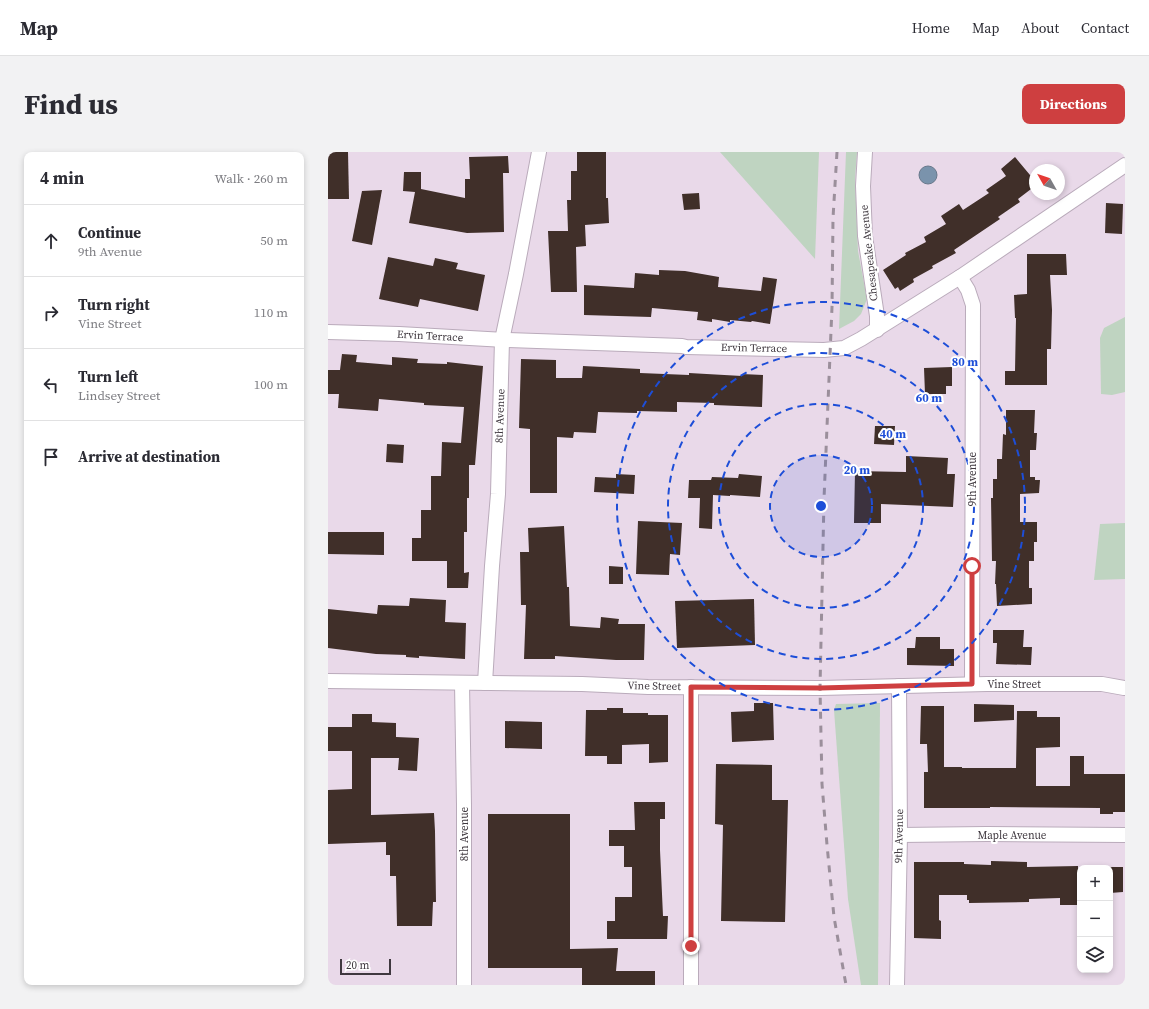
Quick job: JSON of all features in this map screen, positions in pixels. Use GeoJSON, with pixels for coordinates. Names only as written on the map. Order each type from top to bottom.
{"type":"FeatureCollection","features":[{"type":"Feature","properties":{"kind":"street","name":"8th Avenue"},"geometry":{"type":"LineString","coordinates":[[485,683],[498,494],[502,340],[539,152]]}},
{"type":"Feature","properties":{"kind":"street","name":"Chesapeake Avenue"},"geometry":{"type":"LineString","coordinates":[[865,152],[863,215],[877,316],[877,330]]}},
{"type":"Feature","properties":{"kind":"street","name":"Ervin Terrace"},"geometry":{"type":"LineString","coordinates":[[328,332],[686,347],[824,350],[844,348],[877,330],[960,277],[1125,165]]}},
{"type":"Feature","properties":{"kind":"street","name":"9th Avenue"},"geometry":{"type":"LineString","coordinates":[[960,277],[968,290],[973,305],[972,684]]}},
{"type":"Feature","properties":{"kind":"street","name":"Vine Street"},"geometry":{"type":"LineString","coordinates":[[328,681],[582,684],[648,687],[820,688],[972,684],[1102,684],[1124,688]]}},
{"type":"Feature","properties":{"kind":"street","name":"8th Avenue"},"geometry":{"type":"LineString","coordinates":[[462,683],[464,985]]}},
{"type":"Feature","properties":{"kind":"street","name":"9th Avenue"},"geometry":{"type":"LineString","coordinates":[[897,985],[900,835],[899,686]]}},
{"type":"Feature","properties":{"kind":"street"},"geometry":{"type":"LineString","coordinates":[[691,687],[691,985]]}},
{"type":"Feature","properties":{"kind":"street","name":"Maple Avenue"},"geometry":{"type":"LineString","coordinates":[[900,835],[1125,835]]}},
{"type":"Feature","properties":{"kind":"green space"},"geometry":{"type":"Polygon","coordinates":[[[720,152],[819,152],[815,259],[720,152]]]}},
{"type":"Feature","properties":{"kind":"green space"},"geometry":{"type":"Polygon","coordinates":[[[846,152],[857,152],[855,179],[858,251],[867,299],[861,314],[854,321],[839,329],[846,152]]]}},
{"type":"Feature","properties":{"kind":"green space"},"geometry":{"type":"Polygon","coordinates":[[[1125,317],[1125,392],[1112,395],[1101,394],[1100,338],[1104,328],[1125,317]]]}},
{"type":"Feature","properties":{"kind":"green space"},"geometry":{"type":"Polygon","coordinates":[[[1125,523],[1125,579],[1094,580],[1100,524],[1125,523]]]}},
{"type":"Feature","properties":{"kind":"green space"},"geometry":{"type":"Polygon","coordinates":[[[880,703],[878,985],[861,985],[848,899],[834,710],[836,704],[880,703]]]}},
{"type":"Feature","properties":{"kind":"water"},"geometry":{"type":"Polygon","coordinates":[[[928,166],[934,169],[937,175],[934,181],[928,184],[922,181],[919,175],[922,169],[928,166]]]}},
{"type":"Feature","properties":{"kind":"building"},"geometry":{"type":"Polygon","coordinates":[[[328,152],[348,152],[349,199],[328,199],[328,152]]]}},
{"type":"Feature","properties":{"kind":"building"},"geometry":{"type":"Polygon","coordinates":[[[577,152],[606,152],[606,198],[608,198],[609,223],[585,225],[586,246],[576,247],[577,292],[551,292],[548,231],[568,231],[567,200],[571,200],[571,171],[577,171],[577,152]]]}},
{"type":"Feature","properties":{"kind":"building"},"geometry":{"type":"Polygon","coordinates":[[[508,156],[509,173],[503,173],[504,232],[467,233],[409,223],[415,192],[403,191],[404,172],[421,172],[421,189],[465,198],[465,179],[470,179],[469,157],[508,156]]]}},
{"type":"Feature","properties":{"kind":"building"},"geometry":{"type":"Polygon","coordinates":[[[1015,157],[1029,174],[1029,191],[1018,199],[1020,202],[998,217],[1000,219],[954,250],[956,253],[932,266],[933,268],[913,279],[914,282],[900,291],[898,287],[895,289],[883,270],[906,255],[905,253],[926,242],[924,237],[946,224],[941,216],[959,204],[963,210],[989,193],[986,190],[1006,176],[1001,169],[1015,157]]]}},
{"type":"Feature","properties":{"kind":"building"},"geometry":{"type":"Polygon","coordinates":[[[382,190],[372,245],[352,241],[362,191],[382,190]]]}},
{"type":"Feature","properties":{"kind":"building"},"geometry":{"type":"Polygon","coordinates":[[[699,193],[700,209],[684,210],[682,194],[699,193]]]}},
{"type":"Feature","properties":{"kind":"building"},"geometry":{"type":"Polygon","coordinates":[[[1106,203],[1123,204],[1122,234],[1105,233],[1106,203]]]}},
{"type":"Feature","properties":{"kind":"building"},"geometry":{"type":"Polygon","coordinates":[[[1027,254],[1066,254],[1067,275],[1050,275],[1052,310],[1051,349],[1047,349],[1047,385],[1005,385],[1005,371],[1015,371],[1016,318],[1014,295],[1027,294],[1027,254]]]}},
{"type":"Feature","properties":{"kind":"building"},"geometry":{"type":"Polygon","coordinates":[[[388,257],[433,266],[435,258],[458,263],[456,269],[485,275],[478,311],[420,299],[418,307],[379,299],[388,257]]]}},
{"type":"Feature","properties":{"kind":"building"},"geometry":{"type":"Polygon","coordinates":[[[659,270],[685,271],[719,277],[718,287],[761,291],[763,277],[777,279],[770,324],[752,321],[730,320],[730,322],[712,319],[712,322],[697,320],[698,312],[652,308],[651,317],[584,315],[584,285],[634,288],[635,273],[659,275],[659,270]]]}},
{"type":"Feature","properties":{"kind":"building"},"geometry":{"type":"Polygon","coordinates":[[[342,354],[357,355],[356,362],[392,365],[392,357],[418,359],[417,363],[447,364],[447,362],[483,366],[475,465],[469,465],[467,532],[464,532],[464,573],[469,572],[468,588],[447,588],[447,561],[412,561],[412,538],[421,538],[421,510],[431,510],[431,476],[441,476],[442,442],[461,443],[464,407],[424,405],[424,403],[379,399],[378,411],[338,408],[339,394],[328,394],[328,370],[340,370],[342,354]]]}},
{"type":"Feature","properties":{"kind":"building"},"geometry":{"type":"Polygon","coordinates":[[[521,359],[556,360],[556,378],[582,378],[583,366],[640,369],[640,373],[689,375],[689,373],[742,376],[742,374],[763,375],[762,407],[677,402],[677,412],[598,412],[596,433],[574,432],[573,438],[557,437],[557,493],[530,493],[530,429],[519,428],[521,359]]]}},
{"type":"Feature","properties":{"kind":"building"},"geometry":{"type":"Polygon","coordinates":[[[952,367],[952,386],[946,386],[946,394],[925,394],[924,368],[952,367]]]}},
{"type":"Feature","properties":{"kind":"building"},"geometry":{"type":"Polygon","coordinates":[[[1006,410],[1035,410],[1034,433],[1037,433],[1036,450],[1030,450],[1030,477],[1035,477],[1035,480],[1040,480],[1039,493],[1020,494],[1020,522],[1037,522],[1037,542],[1034,542],[1034,561],[1029,561],[1029,588],[1032,588],[1032,604],[997,606],[995,584],[996,561],[992,561],[991,498],[993,498],[993,479],[997,479],[997,459],[1002,459],[1003,434],[1006,435],[1006,410]]]}},
{"type":"Feature","properties":{"kind":"building"},"geometry":{"type":"Polygon","coordinates":[[[875,426],[895,426],[894,445],[874,444],[875,426]]]}},
{"type":"Feature","properties":{"kind":"building"},"geometry":{"type":"Polygon","coordinates":[[[387,444],[404,445],[403,463],[386,462],[387,444]]]}},
{"type":"Feature","properties":{"kind":"building"},"geometry":{"type":"Polygon","coordinates":[[[906,456],[948,458],[947,474],[955,474],[953,507],[881,504],[881,523],[854,523],[855,471],[906,472],[906,456]]]}},
{"type":"Feature","properties":{"kind":"building"},"geometry":{"type":"Polygon","coordinates":[[[616,474],[635,475],[634,494],[594,492],[595,477],[616,478],[616,474]]]}},
{"type":"Feature","properties":{"kind":"building"},"geometry":{"type":"Polygon","coordinates":[[[739,474],[762,476],[760,497],[713,495],[712,529],[699,528],[700,498],[688,498],[689,480],[711,480],[712,477],[738,478],[739,474]]]}},
{"type":"Feature","properties":{"kind":"building"},"geometry":{"type":"Polygon","coordinates":[[[638,521],[682,523],[680,555],[670,554],[669,575],[636,574],[638,521]]]}},
{"type":"Feature","properties":{"kind":"building"},"geometry":{"type":"Polygon","coordinates":[[[564,526],[567,587],[569,587],[570,626],[600,628],[601,617],[619,619],[618,624],[645,624],[644,660],[616,660],[555,656],[555,659],[524,659],[526,605],[521,605],[520,552],[529,552],[528,528],[564,526]]]}},
{"type":"Feature","properties":{"kind":"building"},"geometry":{"type":"Polygon","coordinates":[[[328,532],[384,532],[384,555],[328,554],[328,532]]]}},
{"type":"Feature","properties":{"kind":"building"},"geometry":{"type":"Polygon","coordinates":[[[609,566],[623,567],[623,584],[609,584],[609,566]]]}},
{"type":"Feature","properties":{"kind":"building"},"geometry":{"type":"Polygon","coordinates":[[[410,598],[446,600],[445,622],[466,623],[465,659],[419,656],[419,658],[406,657],[406,655],[376,654],[328,648],[328,609],[377,614],[378,605],[409,606],[410,598]]]}},
{"type":"Feature","properties":{"kind":"building"},"geometry":{"type":"Polygon","coordinates":[[[754,599],[755,645],[677,648],[675,601],[754,599]]]}},
{"type":"Feature","properties":{"kind":"building"},"geometry":{"type":"Polygon","coordinates":[[[993,630],[1024,630],[1023,647],[1032,647],[1031,665],[996,664],[997,643],[993,643],[993,630]]]}},
{"type":"Feature","properties":{"kind":"building"},"geometry":{"type":"Polygon","coordinates":[[[916,637],[940,637],[940,649],[954,649],[954,666],[907,665],[907,648],[915,648],[916,637]]]}},
{"type":"Feature","properties":{"kind":"building"},"geometry":{"type":"Polygon","coordinates":[[[754,703],[773,703],[774,740],[732,742],[731,712],[754,711],[754,703]]]}},
{"type":"Feature","properties":{"kind":"building"},"geometry":{"type":"Polygon","coordinates":[[[974,704],[1014,705],[1014,720],[974,722],[974,704]]]}},
{"type":"Feature","properties":{"kind":"building"},"geometry":{"type":"Polygon","coordinates":[[[921,706],[944,706],[944,767],[1016,768],[1017,711],[1037,711],[1037,717],[1060,717],[1060,747],[1036,748],[1036,786],[1070,786],[1070,756],[1084,756],[1084,774],[1125,774],[1125,812],[1100,814],[1100,808],[924,808],[924,772],[928,772],[927,744],[920,744],[921,706]]]}},
{"type":"Feature","properties":{"kind":"building"},"geometry":{"type":"Polygon","coordinates":[[[607,708],[623,708],[623,713],[668,715],[668,762],[649,763],[649,744],[622,745],[622,764],[607,764],[607,756],[585,756],[586,710],[607,710],[607,708]]]}},
{"type":"Feature","properties":{"kind":"building"},"geometry":{"type":"Polygon","coordinates":[[[352,714],[372,714],[372,722],[396,723],[396,737],[419,738],[417,771],[398,770],[399,758],[371,758],[371,815],[434,813],[436,902],[433,902],[432,926],[397,926],[396,876],[390,876],[390,855],[386,855],[386,842],[328,844],[328,790],[352,789],[352,751],[328,751],[328,727],[352,727],[352,714]]]}},
{"type":"Feature","properties":{"kind":"building"},"geometry":{"type":"Polygon","coordinates":[[[505,721],[542,722],[542,749],[505,748],[505,721]]]}},
{"type":"Feature","properties":{"kind":"building"},"geometry":{"type":"Polygon","coordinates":[[[716,764],[772,765],[772,800],[788,800],[785,922],[721,921],[723,825],[715,824],[716,764]]]}},
{"type":"Feature","properties":{"kind":"building"},"geometry":{"type":"Polygon","coordinates":[[[634,802],[665,802],[665,819],[660,819],[660,850],[663,916],[668,916],[667,939],[607,939],[607,921],[615,921],[615,897],[632,897],[632,867],[624,867],[624,846],[609,846],[609,830],[635,830],[634,802]]]}},
{"type":"Feature","properties":{"kind":"building"},"geometry":{"type":"Polygon","coordinates":[[[488,814],[570,814],[570,949],[618,948],[616,971],[655,971],[655,985],[582,985],[582,968],[488,968],[488,814]]]}},
{"type":"Feature","properties":{"kind":"building"},"geometry":{"type":"Polygon","coordinates":[[[991,861],[1027,862],[1027,867],[1077,866],[1077,905],[1060,905],[1060,898],[1029,899],[1029,902],[969,903],[969,900],[967,900],[967,895],[939,895],[941,939],[914,938],[914,862],[964,862],[964,864],[991,865],[991,861]]]}},
{"type":"Feature","properties":{"kind":"building"},"geometry":{"type":"Polygon","coordinates":[[[1113,867],[1123,867],[1123,892],[1113,893],[1113,867]]]}},
{"type":"Feature","properties":{"kind":"railway"},"geometry":{"type":"LineString","coordinates":[[837,152],[833,218],[832,307],[824,499],[820,688],[822,784],[827,845],[834,917],[846,985]]}},
{"type":"Feature","properties":{"kind":"route"},"geometry":{"type":"LineString","coordinates":[[691,946],[691,687],[820,688],[972,684],[972,566]]}}]}
